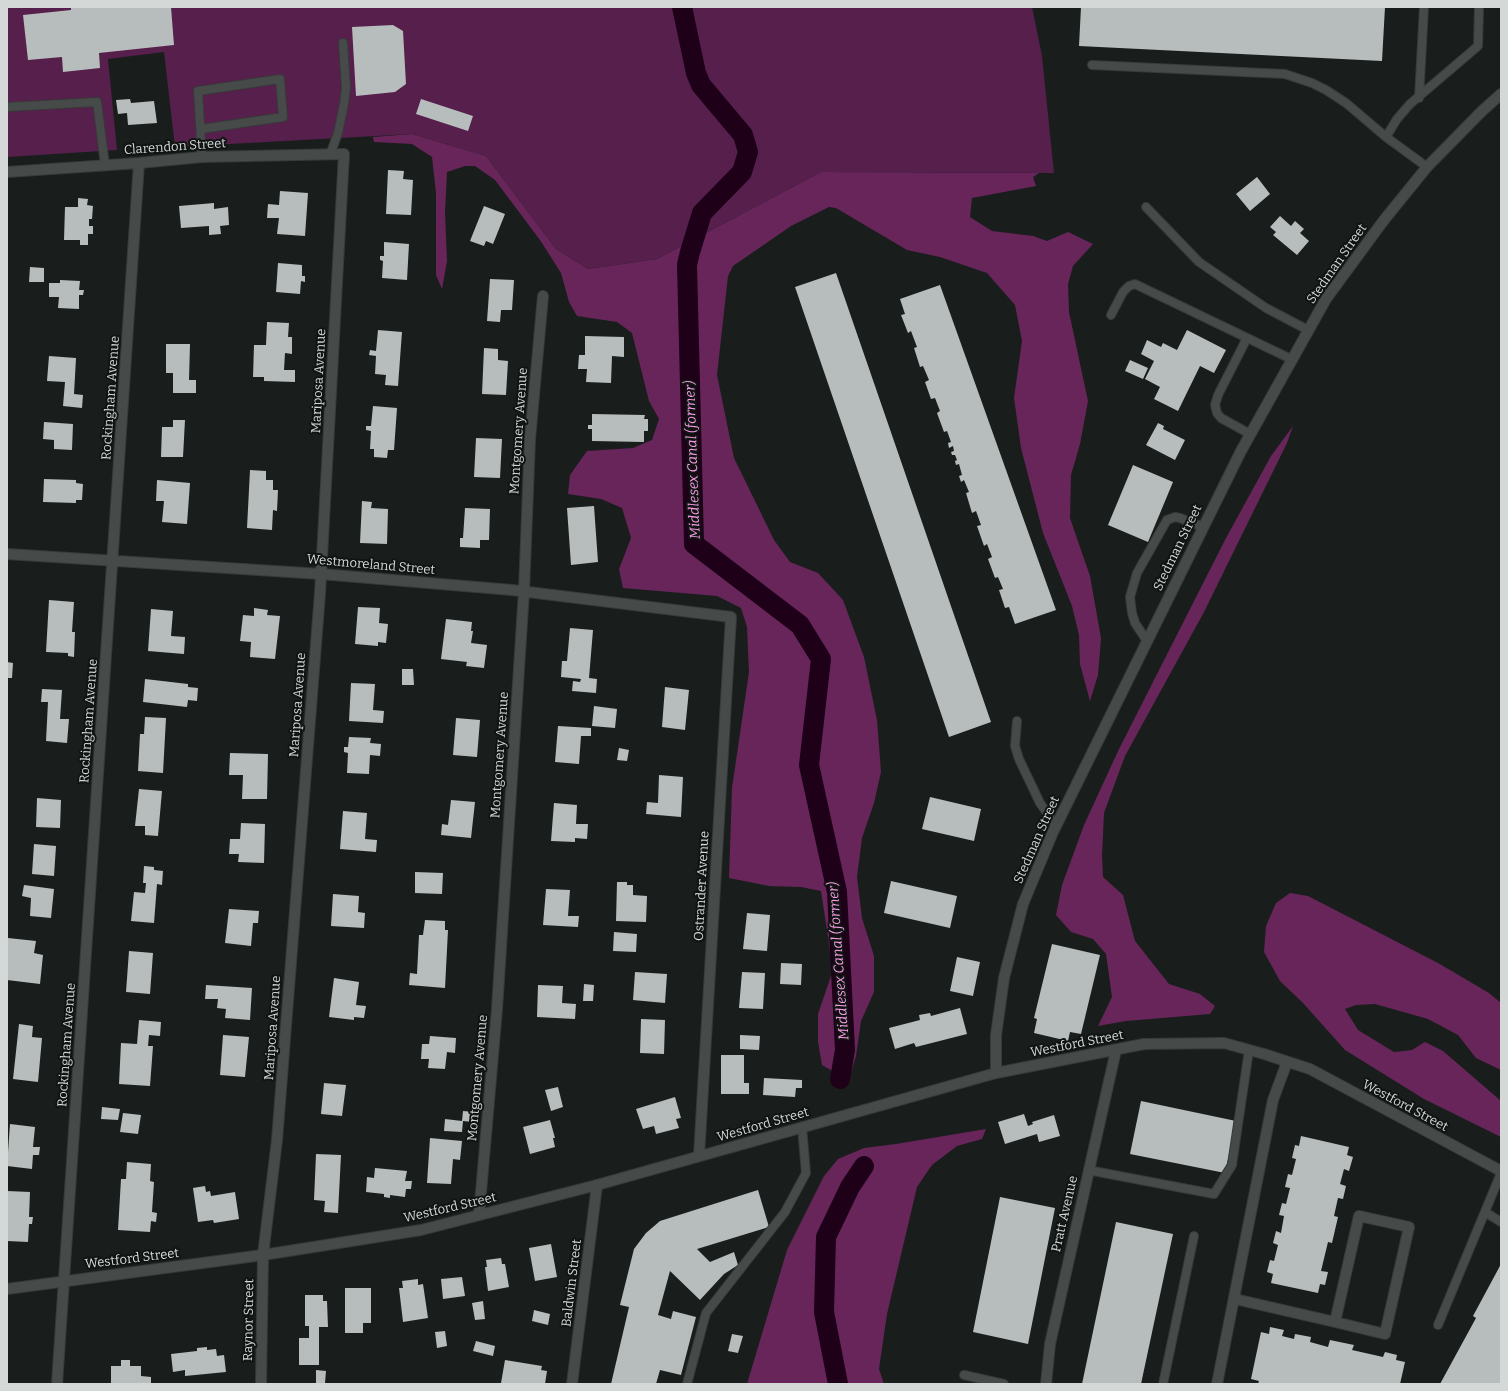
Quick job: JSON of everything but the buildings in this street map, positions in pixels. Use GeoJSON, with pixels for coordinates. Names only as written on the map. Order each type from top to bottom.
{"type":"FeatureCollection","features":[{"type":"Feature","properties":{"kind":"street","name":"Stedman Street"},"geometry":{"type":"LineString","coordinates":[[996,1073],[996,1035],[1004,978],[1023,904],[1056,826],[1250,434],[1326,299],[1384,220],[1427,167],[1481,112],[1501,94]]}},
{"type":"Feature","properties":{"kind":"street","name":"Clarendon Street"},"geometry":{"type":"LineString","coordinates":[[7,172],[202,157],[344,154]]}},
{"type":"Feature","properties":{"kind":"street","name":"Mariposa Avenue"},"geometry":{"type":"LineString","coordinates":[[263,1256],[277,1140],[321,574],[344,154]]}},
{"type":"Feature","properties":{"kind":"street","name":"Rockingham Avenue"},"geometry":{"type":"LineString","coordinates":[[57,1384],[139,163]]}},
{"type":"Feature","properties":{"kind":"street","name":"Montgomery Avenue"},"geometry":{"type":"LineString","coordinates":[[479,1215],[496,1009],[524,591],[530,439],[543,296]]}},
{"type":"Feature","properties":{"kind":"street","name":"Westmoreland Street"},"geometry":{"type":"LineString","coordinates":[[7,554],[321,574],[524,591],[731,617]]}},
{"type":"Feature","properties":{"kind":"street","name":"Ostrander Avenue"},"geometry":{"type":"LineString","coordinates":[[699,1156],[731,617]]}},
{"type":"Feature","properties":{"kind":"street","name":"Westford Street"},"geometry":{"type":"LineString","coordinates":[[7,1289],[263,1256],[421,1230],[597,1185],[996,1073],[1144,1044],[1224,1043],[1310,1069],[1501,1172]]}},
{"type":"Feature","properties":{"kind":"street","name":"Pratt Avenue"},"geometry":{"type":"LineString","coordinates":[[1046,1384],[1050,1344],[1116,1050]]}},
{"type":"Feature","properties":{"kind":"street"},"geometry":{"type":"LineString","coordinates":[[1217,1384],[1235,1299],[1273,1100],[1287,1062]]}},
{"type":"Feature","properties":{"kind":"street","name":"Baldwin Street"},"geometry":{"type":"LineString","coordinates":[[572,1384],[597,1185]]}},
{"type":"Feature","properties":{"kind":"street"},"geometry":{"type":"LineString","coordinates":[[1235,1299],[1385,1334],[1409,1227],[1359,1216],[1335,1322]]}},
{"type":"Feature","properties":{"kind":"street","name":"Raynor Street"},"geometry":{"type":"LineString","coordinates":[[261,1384],[263,1256]]}},
{"type":"Feature","properties":{"kind":"lane"},"geometry":{"type":"LineString","coordinates":[[1419,98],[1424,7]]}},
{"type":"Feature","properties":{"kind":"lane"},"geometry":{"type":"LineString","coordinates":[[1386,137],[1396,119],[1478,46],[1478,7]]}},
{"type":"Feature","properties":{"kind":"lane"},"geometry":{"type":"LineString","coordinates":[[330,155],[338,133],[346,88],[343,65],[343,43]]}},
{"type":"Feature","properties":{"kind":"lane"},"geometry":{"type":"LineString","coordinates":[[1092,65],[1284,74],[1312,83],[1346,103],[1386,137],[1427,167]]}},
{"type":"Feature","properties":{"kind":"lane"},"geometry":{"type":"LineString","coordinates":[[201,129],[283,117],[280,79],[198,91],[202,157]]}},
{"type":"Feature","properties":{"kind":"lane"},"geometry":{"type":"LineString","coordinates":[[7,107],[97,102],[105,165]]}},
{"type":"Feature","properties":{"kind":"lane"},"geometry":{"type":"LineString","coordinates":[[1146,207],[1199,262],[1266,308],[1308,330]]}},
{"type":"Feature","properties":{"kind":"lane"},"geometry":{"type":"LineString","coordinates":[[1112,315],[1123,292],[1129,286],[1135,284],[1291,360]]}},
{"type":"Feature","properties":{"kind":"lane"},"geometry":{"type":"LineString","coordinates":[[1247,338],[1218,395],[1215,405],[1217,414],[1221,418],[1250,434]]}},
{"type":"Feature","properties":{"kind":"lane"},"geometry":{"type":"LineString","coordinates":[[1147,641],[1135,623],[1132,613],[1130,597],[1137,573],[1167,520],[1174,517],[1180,518],[1203,527]]}},
{"type":"Feature","properties":{"kind":"lane"},"geometry":{"type":"LineString","coordinates":[[1017,721],[1015,746],[1019,759],[1040,803],[1056,826]]}},
{"type":"Feature","properties":{"kind":"lane"},"geometry":{"type":"LineString","coordinates":[[1088,1170],[1214,1194],[1232,1165],[1249,1050]]}},
{"type":"Feature","properties":{"kind":"lane"},"geometry":{"type":"LineString","coordinates":[[686,1384],[706,1313],[785,1212],[806,1173],[802,1127]]}},
{"type":"Feature","properties":{"kind":"lane"},"geometry":{"type":"LineString","coordinates":[[1438,1325],[1501,1172]]}},
{"type":"Feature","properties":{"kind":"lane"},"geometry":{"type":"LineString","coordinates":[[1485,1212],[1501,1222]]}},
{"type":"Feature","properties":{"kind":"lane"},"geometry":{"type":"LineString","coordinates":[[1163,1384],[1194,1236]]}},
{"type":"Feature","properties":{"kind":"lane"},"geometry":{"type":"LineString","coordinates":[[964,1375],[1004,1384]]}},
{"type":"Feature","properties":{"kind":"shaded area"},"geometry":{"type":"Polygon","coordinates":[[[7,7],[1032,7],[1042,56],[1054,173],[821,172],[657,259],[588,269],[556,249],[486,156],[412,134],[175,147],[164,52],[108,59],[117,150],[7,157],[7,7]]]}},
{"type":"Feature","properties":{"kind":"shaded area"},"geometry":{"type":"Polygon","coordinates":[[[412,134],[486,156],[556,249],[588,269],[657,259],[821,172],[1039,173],[1033,177],[1036,186],[972,198],[970,217],[992,231],[1033,236],[1047,241],[1068,232],[1093,244],[1073,266],[1068,284],[1069,312],[1088,401],[1080,444],[1071,475],[1070,518],[1090,576],[1101,638],[1098,675],[1090,701],[1080,664],[1079,635],[1072,606],[1043,533],[1021,448],[1014,398],[1022,341],[1015,305],[987,273],[940,257],[907,250],[836,208],[829,207],[791,226],[733,266],[728,276],[717,375],[734,458],[774,540],[790,562],[818,573],[843,600],[864,657],[877,720],[881,772],[874,803],[862,838],[857,877],[862,918],[874,956],[874,992],[861,1021],[856,1056],[848,1083],[833,1080],[831,1070],[822,1065],[818,1042],[818,1014],[833,970],[821,891],[801,887],[769,886],[729,878],[732,788],[749,672],[747,627],[741,608],[717,596],[623,588],[619,569],[631,538],[622,508],[601,499],[568,494],[570,475],[587,451],[633,448],[652,440],[659,419],[649,401],[632,333],[617,322],[577,316],[569,302],[561,273],[540,240],[495,180],[475,166],[465,166],[447,172],[445,213],[447,261],[442,289],[436,275],[436,193],[432,157],[412,144],[374,142],[373,137],[412,134]]]}},
{"type":"Feature","properties":{"kind":"shaded area"},"geometry":{"type":"Polygon","coordinates":[[[1293,426],[1287,443],[1204,612],[1125,756],[1104,813],[1102,856],[1103,877],[1123,895],[1135,941],[1169,984],[1200,994],[1215,1006],[1210,1014],[1126,1021],[1098,1026],[1112,997],[1106,954],[1093,939],[1071,932],[1056,915],[1062,885],[1084,825],[1119,749],[1226,538],[1271,456],[1293,426]]]}},
{"type":"Feature","properties":{"kind":"shaded area"},"geometry":{"type":"Polygon","coordinates":[[[1290,893],[1308,896],[1438,963],[1489,993],[1501,1003],[1501,1070],[1476,1058],[1458,1035],[1428,1019],[1375,1004],[1356,1005],[1345,1009],[1358,1030],[1394,1052],[1412,1050],[1425,1042],[1443,1051],[1501,1101],[1501,1137],[1424,1099],[1345,1050],[1303,1003],[1280,981],[1264,952],[1266,926],[1276,903],[1290,893]]]}},
{"type":"Feature","properties":{"kind":"shaded area"},"geometry":{"type":"Polygon","coordinates":[[[986,1129],[982,1139],[957,1146],[932,1165],[917,1187],[887,1314],[879,1369],[884,1384],[747,1384],[787,1250],[824,1176],[838,1159],[864,1148],[986,1129]]]}},
{"type":"Feature","properties":{"kind":"waterway","name":"Middlesex Canal (former)"},"geometry":{"type":"LineString","coordinates":[[682,7],[696,73],[701,85],[743,135],[748,152],[742,172],[702,213],[687,265],[694,544],[800,625],[821,659],[809,765],[837,892],[845,1050],[840,1079]]}},
{"type":"Feature","properties":{"kind":"waterway","name":"Middlesex Canal (former)"},"geometry":{"type":"LineString","coordinates":[[838,1384],[824,1312],[826,1237],[850,1187],[864,1166]]}}]}
